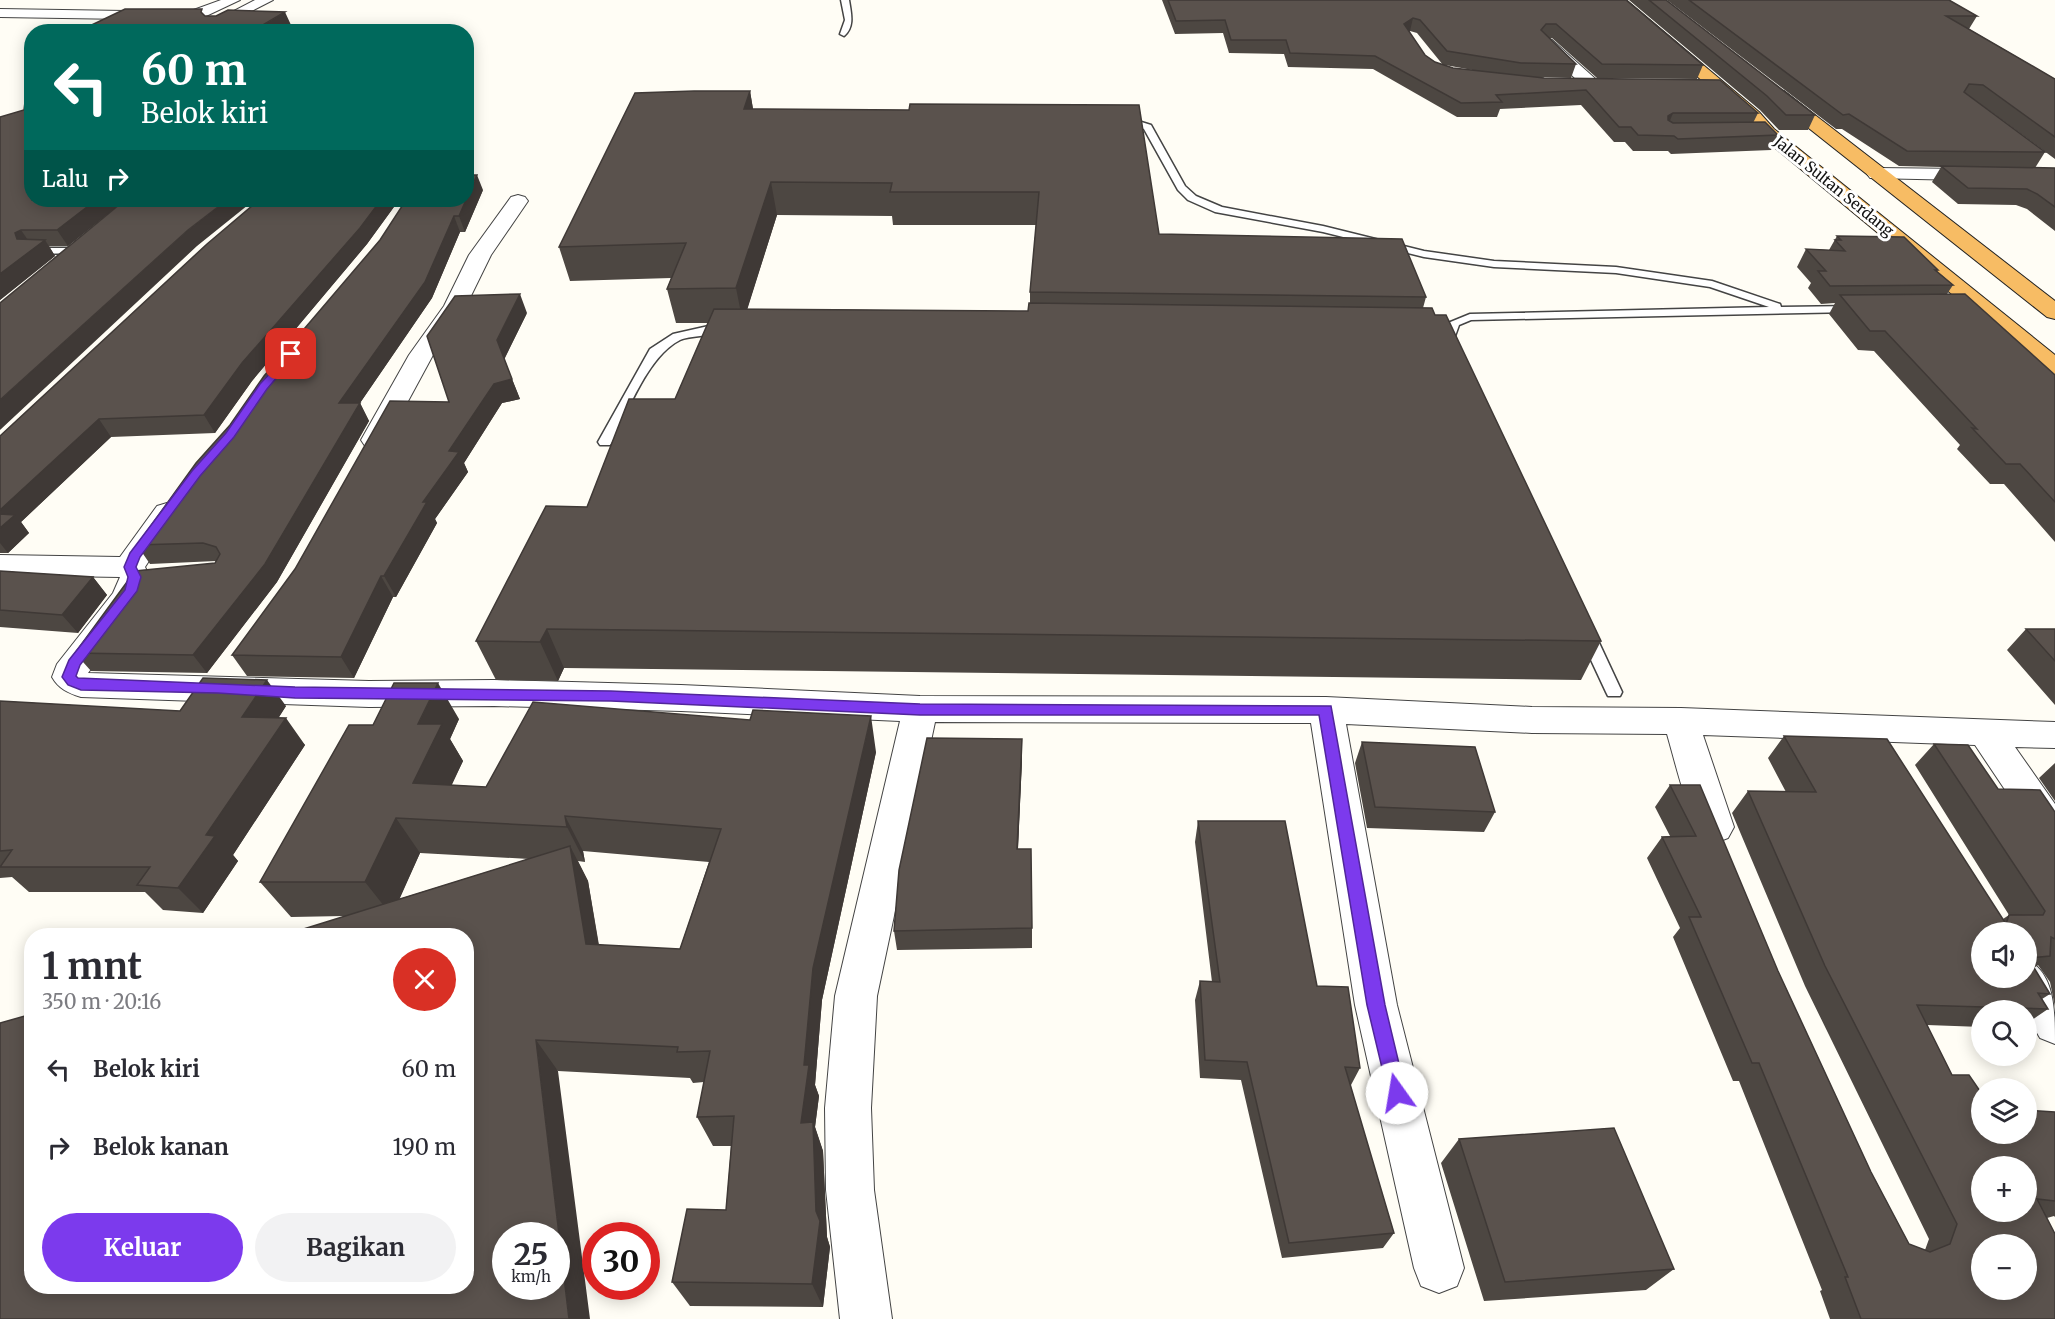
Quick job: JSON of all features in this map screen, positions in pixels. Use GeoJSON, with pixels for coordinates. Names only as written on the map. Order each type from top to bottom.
{"type":"FeatureCollection","features":[{"type":"Feature","properties":{"kind":"highway","name":"Jalan Sultan Serdang"},"geometry":{"type":"LineString","coordinates":[[1614,1],[1753,116],[1759,133],[1972,308],[2055,367]]}},
{"type":"Feature","properties":{"kind":"highway","name":"Jalan Sultan Serdang"},"geometry":{"type":"LineString","coordinates":[[1765,85],[2052,310]]}},
{"type":"Feature","properties":{"kind":"highway"},"geometry":{"type":"LineString","coordinates":[[1972,308],[2052,310]]}},
{"type":"Feature","properties":{"kind":"street"},"geometry":{"type":"LineString","coordinates":[[0,13],[188,16],[199,15],[233,0]]}},
{"type":"Feature","properties":{"kind":"street"},"geometry":{"type":"LineString","coordinates":[[217,24],[266,0]]}},
{"type":"Feature","properties":{"kind":"street"},"geometry":{"type":"LineString","coordinates":[[1547,43],[1600,87],[1572,86]]}},
{"type":"Feature","properties":{"kind":"street"},"geometry":{"type":"LineString","coordinates":[[1694,87],[1716,87]]}},
{"type":"Feature","properties":{"kind":"street"},"geometry":{"type":"LineString","coordinates":[[2037,158],[2055,171]]}},
{"type":"Feature","properties":{"kind":"street"},"geometry":{"type":"LineString","coordinates":[[1877,174],[2055,176]]}},
{"type":"Feature","properties":{"kind":"street"},"geometry":{"type":"LineString","coordinates":[[363,460],[421,355],[455,306],[480,255],[518,201]]}},
{"type":"Feature","properties":{"kind":"street"},"geometry":{"type":"LineString","coordinates":[[54,270],[79,251],[96,234]]}},
{"type":"Feature","properties":{"kind":"street"},"geometry":{"type":"LineString","coordinates":[[183,490],[135,556],[141,573],[127,597],[74,664],[69,677],[81,685],[218,687],[337,693],[494,693],[681,698],[920,709],[1326,710],[1532,720],[1681,721],[1987,735],[2055,735]]}},
{"type":"Feature","properties":{"kind":"street"},"geometry":{"type":"LineString","coordinates":[[0,565],[141,573]]}},
{"type":"Feature","properties":{"kind":"street"},"geometry":{"type":"LineString","coordinates":[[218,687],[238,660]]}},
{"type":"Feature","properties":{"kind":"street"},"geometry":{"type":"LineString","coordinates":[[866,1319],[850,1190],[848,1120],[856,996],[920,709]]}},
{"type":"Feature","properties":{"kind":"street"},"geometry":{"type":"LineString","coordinates":[[1326,710],[1376,1005],[1439,1268]]}},
{"type":"Feature","properties":{"kind":"street"},"geometry":{"type":"LineString","coordinates":[[1681,721],[1705,803],[1732,865]]}},
{"type":"Feature","properties":{"kind":"street"},"geometry":{"type":"LineString","coordinates":[[1869,728],[1894,767]]}},
{"type":"Feature","properties":{"kind":"street"},"geometry":{"type":"LineString","coordinates":[[1987,735],[2055,834]]}},
{"type":"Feature","properties":{"kind":"street"},"geometry":{"type":"LineString","coordinates":[[2032,988],[2055,1023]]}},
{"type":"Feature","properties":{"kind":"lane"},"geometry":{"type":"LineString","coordinates":[[844,34],[849,20],[845,0]]}},
{"type":"Feature","properties":{"kind":"lane"},"geometry":{"type":"LineString","coordinates":[[1108,114],[1127,118],[1148,127],[1180,188],[1192,198],[1220,210],[1436,255],[1494,264],[1616,270],[1712,284],[1785,309]]}},
{"type":"Feature","properties":{"kind":"lane"},"geometry":{"type":"LineString","coordinates":[[32,251],[79,251]]}},
{"type":"Feature","properties":{"kind":"lane"},"geometry":{"type":"LineString","coordinates":[[1458,359],[1442,338],[1454,323],[1470,317],[1867,309]]}},
{"type":"Feature","properties":{"kind":"lane"},"geometry":{"type":"LineString","coordinates":[[605,442],[654,352],[667,342],[694,332],[713,329],[737,330]]}},
{"type":"Feature","properties":{"kind":"lane"},"geometry":{"type":"LineString","coordinates":[[1579,616],[1614,692]]}},
{"type":"Feature","properties":{"kind":"building"},"geometry":{"type":"Polygon","coordinates":[[[1168,0],[1626,0],[1703,65],[1602,64],[1556,24],[1546,24],[1541,30],[1576,64],[1521,63],[1447,51],[1420,20],[1413,18],[1404,24],[1425,55],[1435,62],[1453,68],[1544,78],[1720,80],[1758,113],[1673,113],[1668,116],[1668,120],[1673,123],[1765,122],[1778,135],[1678,139],[1674,136],[1638,135],[1631,127],[1619,127],[1586,90],[1496,95],[1502,102],[1461,103],[1375,56],[1290,53],[1286,40],[1231,40],[1225,20],[1176,21],[1168,0]]]}},
{"type":"Feature","properties":{"kind":"building"},"geometry":{"type":"Polygon","coordinates":[[[1649,0],[1666,0],[1815,115],[1786,115],[1767,96],[1649,0]]]}},
{"type":"Feature","properties":{"kind":"building"},"geometry":{"type":"Polygon","coordinates":[[[1689,0],[1949,0],[1977,16],[1946,16],[2055,79],[2055,137],[1983,85],[1969,84],[1964,92],[2045,152],[1907,151],[1849,114],[1843,115],[1689,0]]]}},
{"type":"Feature","properties":{"kind":"building"},"geometry":{"type":"Polygon","coordinates":[[[125,9],[202,9],[201,12],[205,16],[216,16],[228,10],[285,12],[265,24],[94,24],[125,9]]]}},
{"type":"Feature","properties":{"kind":"building"},"geometry":{"type":"Polygon","coordinates":[[[750,91],[744,109],[909,110],[910,104],[1139,105],[1159,234],[1402,239],[1426,297],[1030,292],[1039,192],[890,192],[892,183],[771,182],[736,288],[667,289],[686,243],[559,247],[635,93],[750,91]]]}},
{"type":"Feature","properties":{"kind":"building"},"geometry":{"type":"Polygon","coordinates":[[[24,110],[24,207],[87,207],[57,230],[21,230],[15,233],[17,239],[45,240],[0,274],[0,117],[24,110]]]}},
{"type":"Feature","properties":{"kind":"building"},"geometry":{"type":"Polygon","coordinates":[[[1941,166],[2055,168],[2055,207],[2027,189],[1968,188],[1941,166]]]}},
{"type":"Feature","properties":{"kind":"building"},"geometry":{"type":"Polygon","coordinates":[[[117,207],[218,207],[188,230],[0,400],[0,303],[117,207]]]}},
{"type":"Feature","properties":{"kind":"building"},"geometry":{"type":"Polygon","coordinates":[[[251,207],[376,207],[242,363],[204,415],[99,419],[0,510],[0,436],[207,244],[251,207]]]}},
{"type":"Feature","properties":{"kind":"building"},"geometry":{"type":"Polygon","coordinates":[[[401,207],[463,207],[459,216],[454,216],[425,282],[339,403],[360,403],[265,564],[193,655],[75,653],[135,571],[215,563],[220,554],[216,547],[203,543],[137,545],[196,463],[230,425],[264,376],[380,240],[401,207]]]}},
{"type":"Feature","properties":{"kind":"building"},"geometry":{"type":"Polygon","coordinates":[[[1837,236],[1904,237],[1938,270],[1935,270],[1953,285],[1830,286],[1818,271],[1826,271],[1806,249],[1845,251],[1835,240],[1841,240],[1837,236]]]}},
{"type":"Feature","properties":{"kind":"building"},"geometry":{"type":"Polygon","coordinates":[[[520,294],[497,340],[512,379],[494,384],[449,451],[459,452],[423,502],[427,502],[384,576],[381,576],[341,657],[232,655],[295,569],[390,401],[449,402],[427,336],[455,296],[520,294]]]}},
{"type":"Feature","properties":{"kind":"building"},"geometry":{"type":"Polygon","coordinates":[[[1965,294],[2055,375],[2055,502],[2020,464],[2006,464],[1972,428],[1977,429],[1885,331],[1870,331],[1840,295],[1965,294]]]}},
{"type":"Feature","properties":{"kind":"building"},"geometry":{"type":"Polygon","coordinates":[[[1029,303],[1432,308],[1435,315],[1446,315],[1601,641],[547,629],[540,642],[476,641],[546,506],[587,507],[629,399],[675,399],[714,309],[1028,311],[1029,303]]]}},
{"type":"Feature","properties":{"kind":"building"},"geometry":{"type":"Polygon","coordinates":[[[0,514],[15,515],[0,528],[0,514]]]}},
{"type":"Feature","properties":{"kind":"building"},"geometry":{"type":"Polygon","coordinates":[[[0,571],[93,577],[62,615],[0,610],[0,571]]]}},
{"type":"Feature","properties":{"kind":"building"},"geometry":{"type":"Polygon","coordinates":[[[2026,629],[2055,629],[2055,661],[2026,629]]]}},
{"type":"Feature","properties":{"kind":"building"},"geometry":{"type":"Polygon","coordinates":[[[203,678],[267,680],[242,717],[286,718],[206,835],[215,836],[178,888],[137,885],[150,867],[0,867],[12,850],[0,851],[0,701],[180,711],[203,678]]]}},
{"type":"Feature","properties":{"kind":"building"},"geometry":{"type":"Polygon","coordinates":[[[394,683],[438,683],[418,724],[442,724],[413,783],[486,787],[533,702],[750,720],[753,710],[871,716],[813,968],[804,1065],[809,1065],[801,1123],[813,1122],[816,1211],[820,1221],[812,1284],[672,1282],[687,1209],[726,1210],[734,1116],[697,1117],[710,1051],[677,1052],[678,1047],[536,1040],[558,1222],[492,1222],[492,1300],[567,1300],[569,1319],[0,1319],[0,1023],[24,1016],[24,1294],[474,1294],[474,928],[307,928],[570,846],[586,944],[680,949],[721,829],[565,816],[567,827],[396,818],[365,882],[260,882],[349,725],[373,725],[394,683]]]}},
{"type":"Feature","properties":{"kind":"building"},"geometry":{"type":"Polygon","coordinates":[[[1784,736],[1887,739],[2005,922],[1971,922],[1971,988],[2037,988],[2037,973],[2050,994],[2038,993],[2048,1009],[2037,1009],[2037,1000],[1971,1000],[1971,1007],[1917,1005],[1952,1075],[1969,1075],[1971,1078],[1971,1144],[2037,1144],[2037,1111],[2055,1112],[2055,1201],[2037,1199],[2055,1234],[2055,1319],[1861,1319],[1845,1277],[1848,1277],[1759,1063],[1752,1063],[1689,917],[1701,917],[1662,837],[1696,836],[1670,785],[1700,785],[1778,971],[1871,1172],[1909,1244],[1930,1252],[1950,1244],[1957,1224],[1825,966],[1748,791],[1816,792],[1784,736]]]}},
{"type":"Feature","properties":{"kind":"building"},"geometry":{"type":"Polygon","coordinates":[[[927,738],[1022,739],[1017,849],[1031,849],[1032,928],[894,931],[899,870],[927,738]]]}},
{"type":"Feature","properties":{"kind":"building"},"geometry":{"type":"Polygon","coordinates":[[[1362,742],[1475,747],[1495,812],[1375,807],[1362,742]]]}},
{"type":"Feature","properties":{"kind":"building"},"geometry":{"type":"Polygon","coordinates":[[[1934,744],[1968,745],[1998,789],[2040,790],[2055,812],[2055,939],[2051,937],[2050,956],[2037,957],[2037,922],[2007,922],[2009,915],[2043,915],[2045,911],[1934,744]]]}},
{"type":"Feature","properties":{"kind":"building"},"geometry":{"type":"Polygon","coordinates":[[[1198,821],[1285,821],[1317,986],[1348,987],[1360,1068],[1345,1067],[1394,1233],[1289,1243],[1247,1062],[1205,1060],[1200,981],[1220,982],[1198,821]]]}},
{"type":"Feature","properties":{"kind":"building"},"geometry":{"type":"Polygon","coordinates":[[[1614,1128],[1674,1269],[1505,1282],[1459,1139],[1614,1128]]]}},
{"type":"Feature","properties":{"kind":"route"},"geometry":{"type":"LineString","coordinates":[[291,354],[230,435],[196,473],[135,556],[130,567],[135,577],[131,591],[70,670],[69,677],[73,681],[81,685],[218,687],[295,692],[434,695],[494,693],[681,698],[920,709],[1326,710],[1376,1005],[1397,1093]]}}]}
